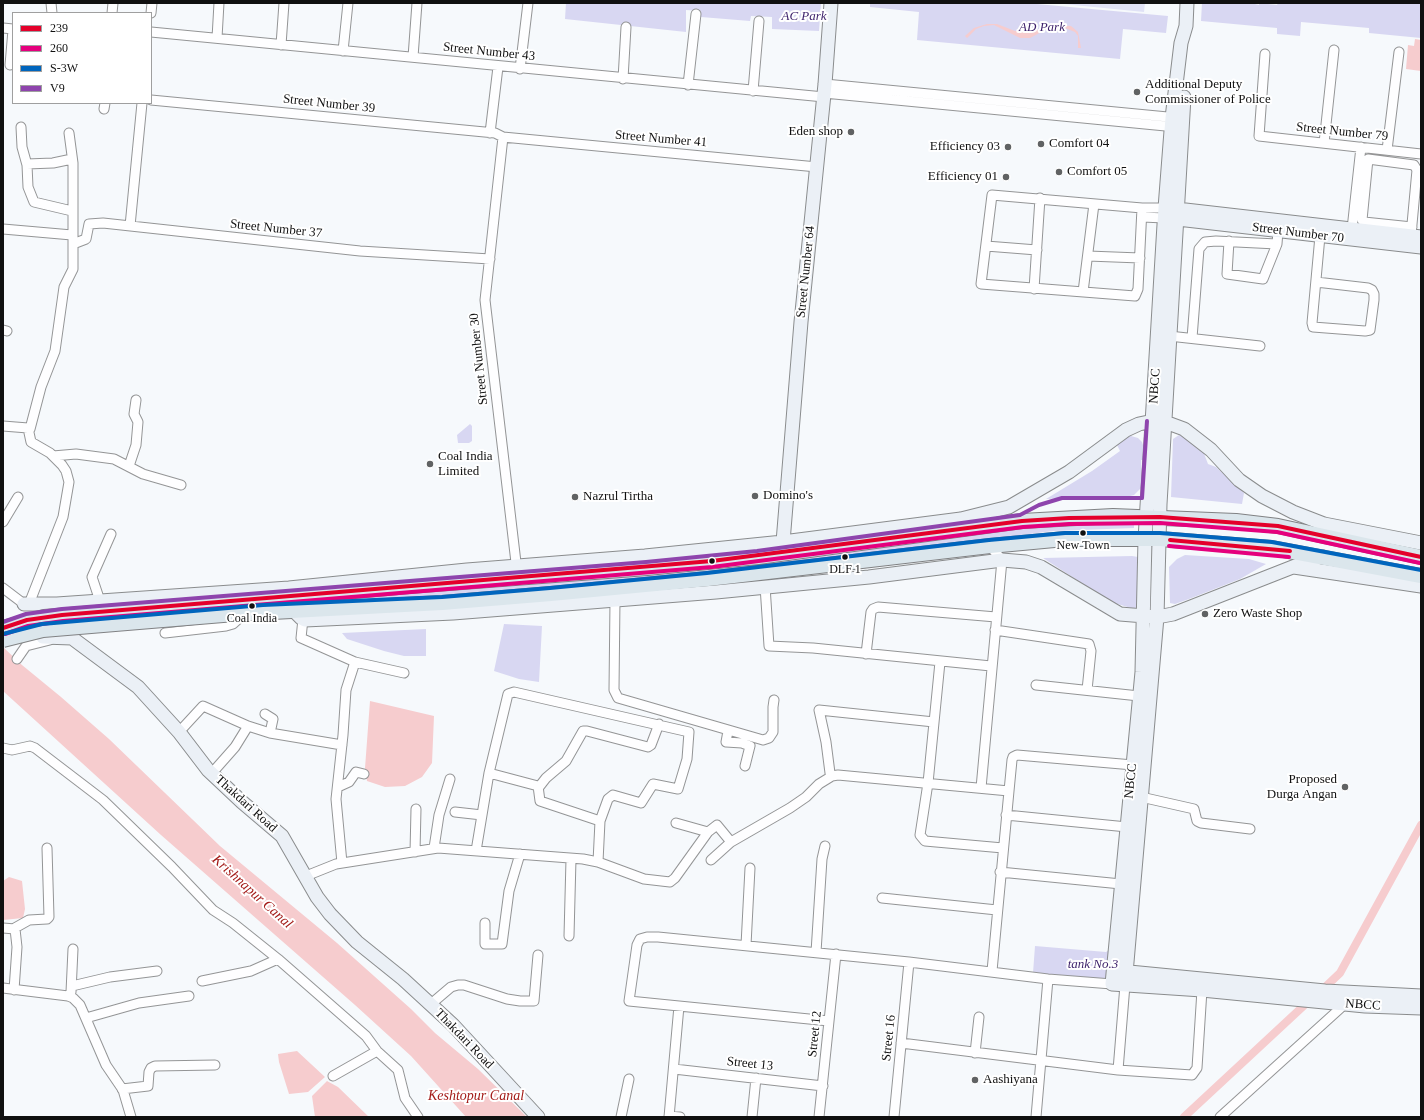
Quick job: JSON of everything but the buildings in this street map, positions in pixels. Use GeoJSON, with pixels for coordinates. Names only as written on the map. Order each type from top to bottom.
{"type":"FeatureCollection","features":[{"type":"Feature","properties":{"kind":"main road"},"geometry":{"type":"LineString","coordinates":[[3,640],[43,630],[238,610],[517,571],[647,568],[758,556],[1022,521],[1113,516],[1236,521],[1358,537],[1421,557]]}},
{"type":"Feature","properties":{"kind":"main road"},"geometry":{"type":"LineString","coordinates":[[3,628],[44,617],[238,610],[298,614],[575,592],[708,579],[990,546],[1065,539],[1160,539],[1272,548],[1421,576]]}},
{"type":"Feature","properties":{"kind":"street"},"geometry":{"type":"LineString","coordinates":[[217,38],[219,3]]}},
{"type":"Feature","properties":{"kind":"street"},"geometry":{"type":"LineString","coordinates":[[281,45],[284,3]]}},
{"type":"Feature","properties":{"kind":"street"},"geometry":{"type":"LineString","coordinates":[[343,51],[348,3]]}},
{"type":"Feature","properties":{"kind":"street"},"geometry":{"type":"LineString","coordinates":[[413,57],[417,3]]}},
{"type":"Feature","properties":{"kind":"street"},"geometry":{"type":"LineString","coordinates":[[520,69],[528,3]]}},
{"type":"Feature","properties":{"kind":"street","name":"Street Number 64"},"geometry":{"type":"LineString","coordinates":[[783,542],[801,322],[817,167],[831,3]]}},
{"type":"Feature","properties":{"kind":"street"},"geometry":{"type":"LineString","coordinates":[[1159,421],[1170,336],[1170,213],[1181,43],[1186,26],[1186,3]]}},
{"type":"Feature","properties":{"kind":"street"},"geometry":{"type":"LineString","coordinates":[[688,84],[696,14]]}},
{"type":"Feature","properties":{"kind":"street"},"geometry":{"type":"LineString","coordinates":[[753,91],[759,21]]}},
{"type":"Feature","properties":{"kind":"street"},"geometry":{"type":"LineString","coordinates":[[623,79],[626,27]]}},
{"type":"Feature","properties":{"kind":"street","name":"Street Number 43"},"geometry":{"type":"LineString","coordinates":[[152,32],[753,91],[824,91],[1177,123]]}},
{"type":"Feature","properties":{"kind":"street"},"geometry":{"type":"LineString","coordinates":[[10,65],[12,42]]}},
{"type":"Feature","properties":{"kind":"street"},"geometry":{"type":"LineString","coordinates":[[1324,143],[1334,50]]}},
{"type":"Feature","properties":{"kind":"street"},"geometry":{"type":"LineString","coordinates":[[1387,150],[1399,52]]}},
{"type":"Feature","properties":{"kind":"street","name":"Street Number 79"},"geometry":{"type":"LineString","coordinates":[[1265,54],[1259,136],[1421,154]]}},
{"type":"Feature","properties":{"kind":"street"},"geometry":{"type":"LineString","coordinates":[[490,133],[498,67]]}},
{"type":"Feature","properties":{"kind":"street","name":"Street Number 39"},"geometry":{"type":"LineString","coordinates":[[152,100],[490,133],[503,137]]}},
{"type":"Feature","properties":{"kind":"street"},"geometry":{"type":"LineString","coordinates":[[130,226],[142,104]]}},
{"type":"Feature","properties":{"kind":"street"},"geometry":{"type":"LineString","coordinates":[[21,126],[22,147],[27,164],[28,187],[34,202],[72,211]]}},
{"type":"Feature","properties":{"kind":"street"},"geometry":{"type":"LineString","coordinates":[[69,133],[72,159],[73,270],[64,287],[55,351],[41,387],[30,429],[31,442],[53,456],[66,471],[69,482],[63,518],[27,604],[100,601],[517,571],[783,542],[961,519],[1009,507],[1065,474],[1126,430],[1139,424],[1159,421],[1178,426],[1196,437],[1240,480],[1271,501],[1358,537],[1421,543]]}},
{"type":"Feature","properties":{"kind":"street","name":"Street Number 41"},"geometry":{"type":"LineString","coordinates":[[503,137],[817,167]]}},
{"type":"Feature","properties":{"kind":"street","name":"Street Number 30"},"geometry":{"type":"LineString","coordinates":[[503,137],[485,300],[517,571]]}},
{"type":"Feature","properties":{"kind":"street"},"geometry":{"type":"LineString","coordinates":[[1361,147],[1364,159],[1362,220],[1364,222],[1415,233],[1416,170],[1414,165],[1364,159]]}},
{"type":"Feature","properties":{"kind":"street"},"geometry":{"type":"LineString","coordinates":[[27,164],[53,163],[72,159]]}},
{"type":"Feature","properties":{"kind":"street"},"geometry":{"type":"LineString","coordinates":[[1352,228],[1364,159]]}},
{"type":"Feature","properties":{"kind":"street"},"geometry":{"type":"LineString","coordinates":[[1142,213],[1138,289],[1135,296],[981,284],[991,196],[1040,198],[1094,204],[1142,213],[1170,213]]}},
{"type":"Feature","properties":{"kind":"street"},"geometry":{"type":"LineString","coordinates":[[1034,289],[1040,198]]}},
{"type":"Feature","properties":{"kind":"street"},"geometry":{"type":"LineString","coordinates":[[1084,292],[1094,204]]}},
{"type":"Feature","properties":{"kind":"street","name":"Street Number 70"},"geometry":{"type":"LineString","coordinates":[[1170,213],[1415,233]]}},
{"type":"Feature","properties":{"kind":"street","name":"Street Number 70"},"geometry":{"type":"LineString","coordinates":[[1170,213],[1278,231],[1421,248]]}},
{"type":"Feature","properties":{"kind":"street","name":"NBCC"},"geometry":{"type":"LineString","coordinates":[[1120,971],[1121,884],[1139,696],[1151,617],[1145,539],[1153,517],[1159,421],[1162,268],[1170,213]]}},
{"type":"Feature","properties":{"kind":"street","name":"Street Number 37"},"geometry":{"type":"LineString","coordinates":[[72,239],[86,239],[88,226],[92,223],[360,251],[490,259]]}},
{"type":"Feature","properties":{"kind":"street"},"geometry":{"type":"LineString","coordinates":[[3,229],[72,239]]}},
{"type":"Feature","properties":{"kind":"street"},"geometry":{"type":"LineString","coordinates":[[1229,240],[1227,274],[1263,279],[1277,244],[1278,231]]}},
{"type":"Feature","properties":{"kind":"street"},"geometry":{"type":"LineString","coordinates":[[1316,282],[1368,288],[1372,290],[1374,300],[1370,330],[1365,331],[1313,327],[1312,323],[1320,236]]}},
{"type":"Feature","properties":{"kind":"street"},"geometry":{"type":"LineString","coordinates":[[1192,338],[1199,250],[1205,242],[1229,240],[1277,244]]}},
{"type":"Feature","properties":{"kind":"street"},"geometry":{"type":"LineString","coordinates":[[986,246],[1037,250]]}},
{"type":"Feature","properties":{"kind":"street"},"geometry":{"type":"LineString","coordinates":[[1088,256],[1140,258]]}},
{"type":"Feature","properties":{"kind":"street"},"geometry":{"type":"LineString","coordinates":[[1170,336],[1260,346]]}},
{"type":"Feature","properties":{"kind":"street"},"geometry":{"type":"LineString","coordinates":[[129,466],[136,445],[138,422],[134,414],[136,400]]}},
{"type":"Feature","properties":{"kind":"street"},"geometry":{"type":"LineString","coordinates":[[3,426],[27,427],[30,429]]}},
{"type":"Feature","properties":{"kind":"street"},"geometry":{"type":"LineString","coordinates":[[53,456],[79,454],[117,460],[147,475],[181,485]]}},
{"type":"Feature","properties":{"kind":"street"},"geometry":{"type":"LineString","coordinates":[[3,522],[18,497]]}},
{"type":"Feature","properties":{"kind":"street"},"geometry":{"type":"LineString","coordinates":[[1118,1070],[1120,971],[1141,797],[1151,617],[1160,539],[1153,517]]}},
{"type":"Feature","properties":{"kind":"street"},"geometry":{"type":"LineString","coordinates":[[100,601],[92,577],[111,534]]}},
{"type":"Feature","properties":{"kind":"street"},"geometry":{"type":"LineString","coordinates":[[981,788],[991,666],[1002,560],[990,546]]}},
{"type":"Feature","properties":{"kind":"street"},"geometry":{"type":"LineString","coordinates":[[404,673],[355,662],[301,638],[298,614],[442,614],[616,600],[869,576],[1002,560],[1026,562],[1041,567],[1110,610],[1120,614],[1151,617],[1173,614],[1294,567],[1325,557]]}},
{"type":"Feature","properties":{"kind":"street"},"geometry":{"type":"LineString","coordinates":[[1294,567],[1421,586]]}},
{"type":"Feature","properties":{"kind":"street"},"geometry":{"type":"LineString","coordinates":[[765,586],[769,646],[813,648],[991,666]]}},
{"type":"Feature","properties":{"kind":"street","name":"Thakdari Road"},"geometry":{"type":"LineString","coordinates":[[3,588],[27,604],[43,637],[70,638],[76,640],[138,687],[179,732],[193,752],[212,773],[242,802],[282,836],[317,897],[357,942],[431,1004],[453,1025],[538,1117]]}},
{"type":"Feature","properties":{"kind":"street"},"geometry":{"type":"LineString","coordinates":[[616,600],[614,690],[618,698],[727,735],[763,740],[769,738],[773,732],[772,707],[774,700]]}},
{"type":"Feature","properties":{"kind":"street"},"geometry":{"type":"LineString","coordinates":[[866,654],[871,612],[873,608],[878,607],[996,617]]}},
{"type":"Feature","properties":{"kind":"street"},"geometry":{"type":"LineString","coordinates":[[164,633],[233,624],[238,610]]}},
{"type":"Feature","properties":{"kind":"street"},"geometry":{"type":"LineString","coordinates":[[995,630],[1089,644],[1091,651],[1087,690]]}},
{"type":"Feature","properties":{"kind":"street"},"geometry":{"type":"LineString","coordinates":[[18,659],[26,646],[59,638]]}},
{"type":"Feature","properties":{"kind":"street"},"geometry":{"type":"LineString","coordinates":[[342,863],[336,799],[346,690],[355,662]]}},
{"type":"Feature","properties":{"kind":"street"},"geometry":{"type":"LineString","coordinates":[[940,662],[928,783],[920,836],[925,841],[1003,848]]}},
{"type":"Feature","properties":{"kind":"street"},"geometry":{"type":"LineString","coordinates":[[1036,685],[1139,696]]}},
{"type":"Feature","properties":{"kind":"street"},"geometry":{"type":"LineString","coordinates":[[476,851],[489,773],[508,694],[511,692],[659,724],[689,732],[686,759],[680,787],[676,790],[653,784],[641,803],[610,796],[600,821],[598,862]]}},
{"type":"Feature","properties":{"kind":"street"},"geometry":{"type":"LineString","coordinates":[[179,732],[203,706],[248,726],[270,733],[342,745]]}},
{"type":"Feature","properties":{"kind":"street"},"geometry":{"type":"LineString","coordinates":[[832,776],[830,773],[826,742],[819,710],[934,722]]}},
{"type":"Feature","properties":{"kind":"street"},"geometry":{"type":"LineString","coordinates":[[265,714],[273,719],[270,733]]}},
{"type":"Feature","properties":{"kind":"street"},"geometry":{"type":"LineString","coordinates":[[600,821],[540,801],[538,798],[539,787],[546,778],[566,761],[583,732],[587,731],[648,747],[651,745],[659,724]]}},
{"type":"Feature","properties":{"kind":"street"},"geometry":{"type":"LineString","coordinates":[[212,773],[235,747],[248,726]]}},
{"type":"Feature","properties":{"kind":"street"},"geometry":{"type":"LineString","coordinates":[[727,735],[727,742],[742,743],[750,746],[745,766]]}},
{"type":"Feature","properties":{"kind":"street"},"geometry":{"type":"LineString","coordinates":[[3,748],[12,750],[30,746],[35,748],[103,800],[172,867],[213,910],[233,923],[278,959],[360,1031],[398,1070],[404,1098],[418,1117]]}},
{"type":"Feature","properties":{"kind":"street"},"geometry":{"type":"LineString","coordinates":[[992,972],[1000,872],[1013,757],[1017,755],[1133,765]]}},
{"type":"Feature","properties":{"kind":"street"},"geometry":{"type":"LineString","coordinates":[[338,787],[347,784],[356,772],[364,774]]}},
{"type":"Feature","properties":{"kind":"street"},"geometry":{"type":"LineString","coordinates":[[489,773],[539,787]]}},
{"type":"Feature","properties":{"kind":"street"},"geometry":{"type":"LineString","coordinates":[[711,860],[731,842],[790,808],[806,797],[819,784],[832,776],[838,775],[1009,791]]}},
{"type":"Feature","properties":{"kind":"street"},"geometry":{"type":"LineString","coordinates":[[434,848],[439,815],[450,779]]}},
{"type":"Feature","properties":{"kind":"street"},"geometry":{"type":"LineString","coordinates":[[1141,797],[1194,808],[1197,821],[1201,823],[1250,829]]}},
{"type":"Feature","properties":{"kind":"street"},"geometry":{"type":"LineString","coordinates":[[415,852],[416,809]]}},
{"type":"Feature","properties":{"kind":"street"},"geometry":{"type":"LineString","coordinates":[[455,812],[482,815]]}},
{"type":"Feature","properties":{"kind":"street"},"geometry":{"type":"LineString","coordinates":[[1006,815],[1127,827]]}},
{"type":"Feature","properties":{"kind":"street"},"geometry":{"type":"LineString","coordinates":[[676,823],[708,832]]}},
{"type":"Feature","properties":{"kind":"street"},"geometry":{"type":"LineString","coordinates":[[306,876],[327,867],[342,863],[434,848],[520,854],[598,862],[644,879],[670,882],[675,878],[708,832],[717,825],[731,842]]}},
{"type":"Feature","properties":{"kind":"street"},"geometry":{"type":"LineString","coordinates":[[816,952],[822,859],[825,846]]}},
{"type":"Feature","properties":{"kind":"street"},"geometry":{"type":"LineString","coordinates":[[3,928],[13,929],[29,920],[49,918],[47,848]]}},
{"type":"Feature","properties":{"kind":"street"},"geometry":{"type":"LineString","coordinates":[[485,923],[485,944],[502,944],[509,891],[520,854]]}},
{"type":"Feature","properties":{"kind":"street"},"geometry":{"type":"LineString","coordinates":[[569,936],[571,859]]}},
{"type":"Feature","properties":{"kind":"street"},"geometry":{"type":"LineString","coordinates":[[746,946],[750,868]]}},
{"type":"Feature","properties":{"kind":"street"},"geometry":{"type":"LineString","coordinates":[[1000,872],[1121,884]]}},
{"type":"Feature","properties":{"kind":"street"},"geometry":{"type":"LineString","coordinates":[[882,898],[997,910]]}},
{"type":"Feature","properties":{"kind":"street"},"geometry":{"type":"LineString","coordinates":[[13,929],[15,929],[17,947],[14,990]]}},
{"type":"Feature","properties":{"kind":"street"},"geometry":{"type":"LineString","coordinates":[[829,1021],[629,1001],[637,945],[640,939],[647,937],[658,937],[836,954],[1048,979],[1202,990],[1302,994]]}},
{"type":"Feature","properties":{"kind":"street"},"geometry":{"type":"LineString","coordinates":[[71,997],[73,949]]}},
{"type":"Feature","properties":{"kind":"street","name":"Street 12"},"geometry":{"type":"LineString","coordinates":[[819,1117],[836,954]]}},
{"type":"Feature","properties":{"kind":"street"},"geometry":{"type":"LineString","coordinates":[[431,1004],[451,987],[458,984],[507,999],[534,1001],[538,955]]}},
{"type":"Feature","properties":{"kind":"street"},"geometry":{"type":"LineString","coordinates":[[202,981],[251,971],[278,959]]}},
{"type":"Feature","properties":{"kind":"street","name":"Street 16"},"geometry":{"type":"LineString","coordinates":[[894,1117],[909,962]]}},
{"type":"Feature","properties":{"kind":"street"},"geometry":{"type":"LineString","coordinates":[[72,986],[110,977],[157,971]]}},
{"type":"Feature","properties":{"kind":"street"},"geometry":{"type":"LineString","coordinates":[[1120,971],[1302,994]]}},
{"type":"Feature","properties":{"kind":"street"},"geometry":{"type":"LineString","coordinates":[[1036,1117],[1048,979]]}},
{"type":"Feature","properties":{"kind":"street"},"geometry":{"type":"LineString","coordinates":[[3,988],[71,997],[80,1005],[106,1065],[122,1089],[131,1117]]}},
{"type":"Feature","properties":{"kind":"street"},"geometry":{"type":"LineString","coordinates":[[901,1043],[1118,1070],[1192,1075],[1197,1068],[1202,990]]}},
{"type":"Feature","properties":{"kind":"street","name":"NBCC"},"geometry":{"type":"LineString","coordinates":[[1302,994],[1323,996],[1365,1006],[1421,1008]]}},
{"type":"Feature","properties":{"kind":"street"},"geometry":{"type":"LineString","coordinates":[[86,1018],[138,1003],[189,996]]}},
{"type":"Feature","properties":{"kind":"street"},"geometry":{"type":"LineString","coordinates":[[1220,1117],[1343,1000],[1421,996]]}},
{"type":"Feature","properties":{"kind":"street"},"geometry":{"type":"LineString","coordinates":[[679,1006],[669,1116],[680,1117]]}},
{"type":"Feature","properties":{"kind":"street"},"geometry":{"type":"LineString","coordinates":[[975,1053],[979,1017]]}},
{"type":"Feature","properties":{"kind":"street"},"geometry":{"type":"LineString","coordinates":[[334,1076],[377,1050]]}},
{"type":"Feature","properties":{"kind":"street"},"geometry":{"type":"LineString","coordinates":[[122,1089],[148,1086],[149,1072],[151,1068],[155,1066],[215,1065]]}},
{"type":"Feature","properties":{"kind":"street","name":"Street 13"},"geometry":{"type":"LineString","coordinates":[[674,1069],[823,1086]]}},
{"type":"Feature","properties":{"kind":"street"},"geometry":{"type":"LineString","coordinates":[[752,1117],[756,1078]]}},
{"type":"Feature","properties":{"kind":"street"},"geometry":{"type":"LineString","coordinates":[[621,1117],[629,1079]]}},
{"type":"Feature","properties":{"kind":"green space","name":"AC Park"},"geometry":{"type":"Polygon","coordinates":[[[566,3],[821,3],[819,31],[772,29],[772,17],[751,16],[750,21],[701,17],[701,11],[686,10],[686,32],[565,19],[566,3]]]}},
{"type":"Feature","properties":{"kind":"green space","name":"AD Park"},"geometry":{"type":"Polygon","coordinates":[[[870,3],[1026,3],[1168,16],[1166,33],[1123,29],[1120,59],[917,40],[919,12],[870,7],[870,3]]]}},
{"type":"Feature","properties":{"kind":"green space"},"geometry":{"type":"Polygon","coordinates":[[[1202,3],[1251,3],[1259,5],[1259,3],[1277,5],[1278,3],[1421,3],[1421,38],[1369,33],[1369,28],[1301,22],[1300,36],[1277,34],[1277,28],[1201,21],[1202,3]]]}},
{"type":"Feature","properties":{"kind":"green space"},"geometry":{"type":"Polygon","coordinates":[[[470,424],[472,426],[472,441],[469,443],[458,443],[457,435],[470,424]]]}},
{"type":"Feature","properties":{"kind":"green space"},"geometry":{"type":"Polygon","coordinates":[[[1179,435],[1183,436],[1203,451],[1208,464],[1216,467],[1244,493],[1242,504],[1171,497],[1173,439],[1179,435]]]}},
{"type":"Feature","properties":{"kind":"green space"},"geometry":{"type":"Polygon","coordinates":[[[1131,436],[1138,438],[1142,442],[1144,448],[1143,460],[1141,460],[1142,487],[1134,495],[1126,497],[1046,499],[1092,471],[1120,451],[1116,443],[1124,437],[1131,436]]]}},
{"type":"Feature","properties":{"kind":"green space"},"geometry":{"type":"Polygon","coordinates":[[[1134,521],[1134,528],[1053,531],[798,564],[563,588],[312,605],[260,603],[1035,525],[1134,521]]]}},
{"type":"Feature","properties":{"kind":"green space"},"geometry":{"type":"Polygon","coordinates":[[[1185,555],[1249,559],[1266,564],[1240,579],[1175,604],[1170,603],[1169,567],[1177,559],[1185,555]]]}},
{"type":"Feature","properties":{"kind":"green space"},"geometry":{"type":"Polygon","coordinates":[[[1138,557],[1141,565],[1138,606],[1134,609],[1111,602],[1043,558],[1138,557]]]}},
{"type":"Feature","properties":{"kind":"green space"},"geometry":{"type":"Polygon","coordinates":[[[504,624],[542,626],[539,682],[519,679],[494,671],[504,624]]]}},
{"type":"Feature","properties":{"kind":"green space"},"geometry":{"type":"Polygon","coordinates":[[[426,629],[426,656],[404,656],[384,651],[347,639],[342,633],[426,629]]]}},
{"type":"Feature","properties":{"kind":"green space","name":"tank No.3"},"geometry":{"type":"Polygon","coordinates":[[[1035,946],[1106,952],[1112,948],[1112,982],[1033,973],[1035,946]]]}},
{"type":"Feature","properties":{"kind":"shaded area"},"geometry":{"type":"Polygon","coordinates":[[[1054,3],[1145,3],[1144,12],[1054,3]]]}},
{"type":"Feature","properties":{"kind":"water"},"geometry":{"type":"Polygon","coordinates":[[[987,24],[997,24],[1015,31],[1026,29],[1041,30],[1053,25],[1071,26],[1078,32],[1081,48],[1078,48],[1078,36],[1075,32],[1060,26],[1051,27],[1030,38],[1020,38],[994,25],[976,29],[967,38],[965,36],[974,28],[987,24]]]}},
{"type":"Feature","properties":{"kind":"water"},"geometry":{"type":"Polygon","coordinates":[[[1415,39],[1421,40],[1421,71],[1406,69],[1408,45],[1414,46],[1415,39]]]}},
{"type":"Feature","properties":{"kind":"water","name":"Keshtopur Canal"},"geometry":{"type":"Polygon","coordinates":[[[3,647],[109,739],[220,846],[337,943],[411,1009],[435,1033],[478,1069],[527,1117],[466,1117],[411,1056],[161,835],[3,691],[3,647]]]}},
{"type":"Feature","properties":{"kind":"water"},"geometry":{"type":"Polygon","coordinates":[[[370,701],[434,716],[432,763],[422,777],[405,786],[385,787],[367,781],[365,768],[370,701]]]}},
{"type":"Feature","properties":{"kind":"water"},"geometry":{"type":"Polygon","coordinates":[[[9,877],[22,881],[25,909],[23,918],[3,920],[3,881],[9,877]]]}},
{"type":"Feature","properties":{"kind":"water"},"geometry":{"type":"Polygon","coordinates":[[[297,1051],[325,1077],[308,1092],[289,1094],[278,1054],[297,1051]]]}},
{"type":"Feature","properties":{"kind":"water"},"geometry":{"type":"Polygon","coordinates":[[[327,1081],[338,1087],[369,1117],[315,1117],[312,1096],[327,1081]]]}},
{"type":"Feature","properties":{"kind":"waterway"},"geometry":{"type":"LineString","coordinates":[[1320,992],[1340,973],[1421,825]]}},
{"type":"Feature","properties":{"kind":"waterway"},"geometry":{"type":"LineString","coordinates":[[1184,1117],[1311,999]]}},
{"type":"Feature","properties":{"kind":"transit line","name":"V9"},"geometry":{"type":"LineString","coordinates":[[3,622],[26,614],[62,609],[646,562],[757,551],[1020,515],[1039,505],[1062,498],[1142,498],[1147,421]]}},
{"type":"Feature","properties":{"kind":"transit line","name":"239"},"geometry":{"type":"LineString","coordinates":[[3,628],[27,620],[62,615],[712,561],[1022,521],[1069,518],[1160,517],[1278,526],[1421,557]]}},
{"type":"Feature","properties":{"kind":"transit line","name":"260"},"geometry":{"type":"LineString","coordinates":[[5,634],[28,626],[63,621],[712,567],[1023,527],[1069,524],[1160,523],[1277,532],[1420,563]]}},
{"type":"Feature","properties":{"kind":"transit line","name":"S-3W"},"geometry":{"type":"LineString","coordinates":[[3,634],[42,624],[263,605],[442,597],[550,588],[707,573],[989,540],[1065,533],[1160,533],[1272,542],[1421,570]]}},
{"type":"Feature","properties":{"kind":"transit line","name":"239"},"geometry":{"type":"LineString","coordinates":[[1170,540],[1290,551]]}},
{"type":"Feature","properties":{"kind":"transit line","name":"260"},"geometry":{"type":"LineString","coordinates":[[1169,546],[1289,557]]}},
{"type":"Feature","properties":{"kind":"place","name":"Additional Deputy Commissioner of Police"},"geometry":{"type":"Point","coordinates":[1137,92]}},
{"type":"Feature","properties":{"kind":"place","name":"Eden shop"},"geometry":{"type":"Point","coordinates":[851,132]}},
{"type":"Feature","properties":{"kind":"place","name":"Comfort 04"},"geometry":{"type":"Point","coordinates":[1041,144]}},
{"type":"Feature","properties":{"kind":"place","name":"Efficiency 03"},"geometry":{"type":"Point","coordinates":[1008,147]}},
{"type":"Feature","properties":{"kind":"place","name":"Comfort 05"},"geometry":{"type":"Point","coordinates":[1059,172]}},
{"type":"Feature","properties":{"kind":"place","name":"Efficiency 01"},"geometry":{"type":"Point","coordinates":[1006,177]}},
{"type":"Feature","properties":{"kind":"place","name":"Coal India Limited"},"geometry":{"type":"Point","coordinates":[430,464]}},
{"type":"Feature","properties":{"kind":"place","name":"Domino's"},"geometry":{"type":"Point","coordinates":[755,496]}},
{"type":"Feature","properties":{"kind":"place","name":"Nazrul Tirtha"},"geometry":{"type":"Point","coordinates":[575,497]}},
{"type":"Feature","properties":{"kind":"place","name":"New Town"},"geometry":{"type":"Point","coordinates":[1083,533]}},
{"type":"Feature","properties":{"kind":"place","name":"DLF 1"},"geometry":{"type":"Point","coordinates":[845,557]}},
{"type":"Feature","properties":{"kind":"place","name":"Coal India"},"geometry":{"type":"Point","coordinates":[252,606]}},
{"type":"Feature","properties":{"kind":"place","name":"Zero Waste Shop"},"geometry":{"type":"Point","coordinates":[1205,614]}},
{"type":"Feature","properties":{"kind":"place","name":"Proposed Durga Angan"},"geometry":{"type":"Point","coordinates":[1345,787]}},
{"type":"Feature","properties":{"kind":"place","name":"Aashiyana"},"geometry":{"type":"Point","coordinates":[975,1080]}},
{"type":"Feature","properties":{"kind":"water label","name":"Krishnapur Canal"},"geometry":{"type":"Point","coordinates":[252,892]}}]}
